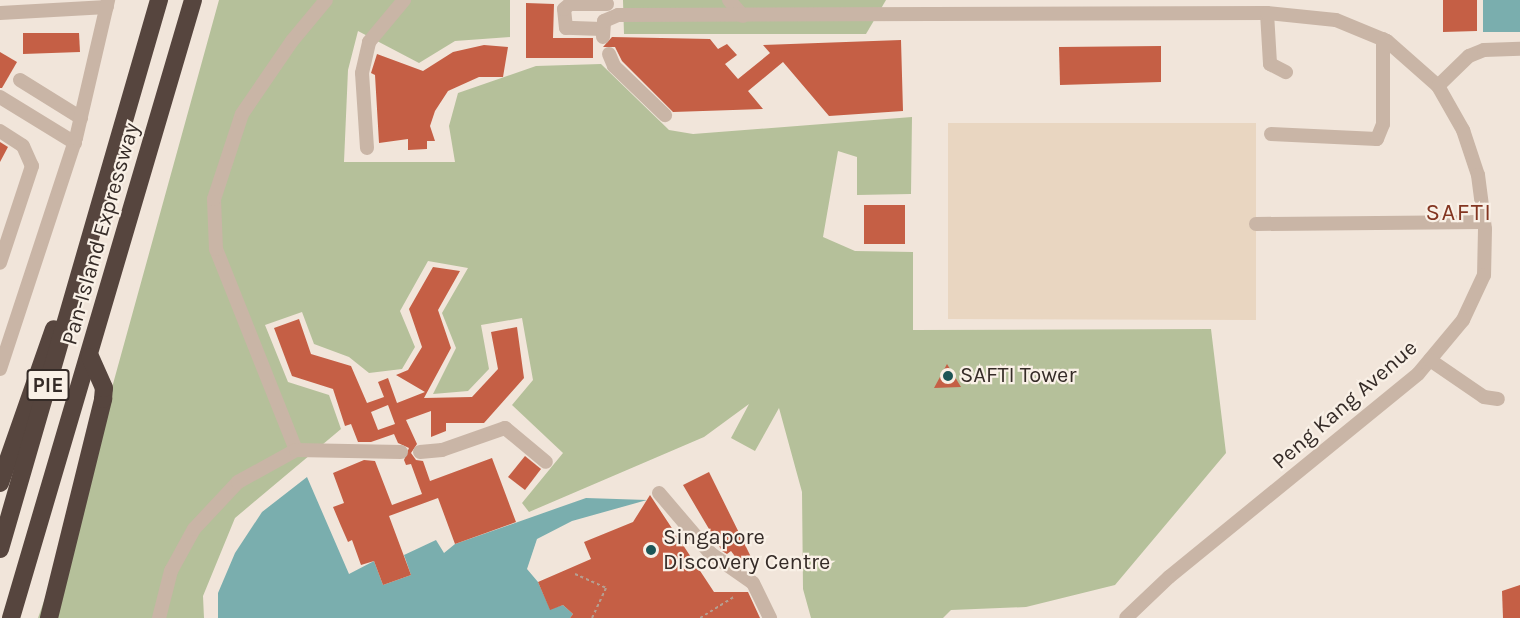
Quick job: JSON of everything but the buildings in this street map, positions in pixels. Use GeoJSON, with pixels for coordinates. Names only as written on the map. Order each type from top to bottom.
{"type":"FeatureCollection","features":[{"type":"Feature","properties":{"kind":"highway","name":"Pan-Island Expressway"},"geometry":{"type":"LineString","coordinates":[[0,549],[97,222],[159,0]]}},
{"type":"Feature","properties":{"kind":"highway","name":"Pan-Island Expressway"},"geometry":{"type":"LineString","coordinates":[[12,618],[193,0]]}},
{"type":"Feature","properties":{"kind":"highway"},"geometry":{"type":"LineString","coordinates":[[0,483],[27,399],[97,222]]}},
{"type":"Feature","properties":{"kind":"highway"},"geometry":{"type":"LineString","coordinates":[[49,618],[103,399],[104,388],[90,357]]}},
{"type":"Feature","properties":{"kind":"lane"},"geometry":{"type":"LineString","coordinates":[[296,450],[216,249],[214,199],[242,114],[292,41],[326,0]]}},
{"type":"Feature","properties":{"kind":"lane"},"geometry":{"type":"LineString","coordinates":[[367,148],[362,73],[369,42],[404,0]]}},
{"type":"Feature","properties":{"kind":"lane"},"geometry":{"type":"LineString","coordinates":[[729,0],[743,16]]}},
{"type":"Feature","properties":{"kind":"lane"},"geometry":{"type":"LineString","coordinates":[[0,13],[107,3],[75,143],[6,330],[0,369]]}},
{"type":"Feature","properties":{"kind":"lane","name":"Peng Kang Avenue"},"geometry":{"type":"LineString","coordinates":[[607,4],[570,4],[564,9],[566,28],[603,33],[607,17],[618,15],[1268,13],[1335,20],[1383,39],[1438,86],[1463,130],[1478,175],[1484,222],[1484,275],[1463,320],[1418,374],[1169,577],[1126,618]]}},
{"type":"Feature","properties":{"kind":"lane"},"geometry":{"type":"LineString","coordinates":[[1268,13],[1270,64],[1286,72]]}},
{"type":"Feature","properties":{"kind":"lane"},"geometry":{"type":"LineString","coordinates":[[1271,134],[1377,139],[1383,124],[1383,39]]}},
{"type":"Feature","properties":{"kind":"lane"},"geometry":{"type":"LineString","coordinates":[[1438,86],[1469,56],[1484,50],[1520,49]]}},
{"type":"Feature","properties":{"kind":"lane"},"geometry":{"type":"LineString","coordinates":[[609,54],[614,66],[665,115]]}},
{"type":"Feature","properties":{"kind":"lane"},"geometry":{"type":"LineString","coordinates":[[20,80],[81,118]]}},
{"type":"Feature","properties":{"kind":"lane"},"geometry":{"type":"LineString","coordinates":[[0,97],[75,143]]}},
{"type":"Feature","properties":{"kind":"lane"},"geometry":{"type":"LineString","coordinates":[[0,131],[23,146],[32,166],[0,263]]}},
{"type":"Feature","properties":{"kind":"lane"},"geometry":{"type":"LineString","coordinates":[[1256,224],[1484,222]]}},
{"type":"Feature","properties":{"kind":"lane"},"geometry":{"type":"LineString","coordinates":[[1430,360],[1484,397],[1498,399]]}},
{"type":"Feature","properties":{"kind":"lane"},"geometry":{"type":"LineString","coordinates":[[420,452],[442,450],[505,428],[546,462]]}},
{"type":"Feature","properties":{"kind":"lane"},"geometry":{"type":"LineString","coordinates":[[159,618],[171,571],[194,529],[238,482],[296,450],[401,452]]}},
{"type":"Feature","properties":{"kind":"lane"},"geometry":{"type":"LineString","coordinates":[[659,493],[710,553],[751,580],[770,618]]}},
{"type":"Feature","properties":{"kind":"path"},"geometry":{"type":"LineString","coordinates":[[574,574],[606,588],[592,618]]}},
{"type":"Feature","properties":{"kind":"path"},"geometry":{"type":"LineString","coordinates":[[700,618],[734,597]]}},
{"type":"Feature","properties":{"kind":"green space"},"geometry":{"type":"Polygon","coordinates":[[[219,0],[510,0],[510,37],[455,41],[419,63],[358,31],[348,70],[344,162],[455,162],[449,126],[458,93],[536,66],[601,64],[669,130],[693,134],[912,117],[911,194],[857,195],[857,157],[838,151],[823,237],[855,251],[913,252],[913,330],[1211,329],[1226,453],[1115,585],[1026,607],[951,610],[943,618],[811,618],[803,589],[802,492],[779,408],[755,451],[731,438],[749,404],[704,437],[529,512],[522,503],[563,453],[512,405],[533,380],[522,318],[481,325],[489,369],[468,391],[433,394],[456,348],[442,313],[468,268],[428,261],[400,311],[415,347],[402,369],[369,373],[349,357],[314,344],[302,312],[265,325],[288,382],[329,395],[341,429],[235,518],[203,596],[204,618],[38,618],[84,489],[219,0]]]}},
{"type":"Feature","properties":{"kind":"green space"},"geometry":{"type":"Polygon","coordinates":[[[623,0],[886,0],[866,34],[624,34],[623,0]]]}},
{"type":"Feature","properties":{"kind":"shaded area"},"geometry":{"type":"Polygon","coordinates":[[[948,123],[1256,123],[1256,320],[948,319],[948,123]]]}},
{"type":"Feature","properties":{"kind":"water"},"geometry":{"type":"Polygon","coordinates":[[[1483,0],[1520,0],[1520,32],[1483,32],[1483,0]]]}},
{"type":"Feature","properties":{"kind":"water"},"geometry":{"type":"Polygon","coordinates":[[[307,477],[349,574],[374,561],[383,585],[411,575],[404,555],[436,540],[444,553],[455,544],[586,498],[647,500],[572,521],[537,539],[527,569],[538,582],[550,609],[563,605],[573,614],[570,618],[218,618],[218,593],[235,553],[262,512],[307,477]]]}},
{"type":"Feature","properties":{"kind":"place","name":"SAFTI Tower"},"geometry":{"type":"Point","coordinates":[948,376]}},
{"type":"Feature","properties":{"kind":"place","name":"Singapore Discovery Centre"},"geometry":{"type":"Point","coordinates":[651,550]}},
{"type":"Feature","properties":{"kind":"district","name":"SAFTI"},"geometry":{"type":"Point","coordinates":[1459,213]}}]}
